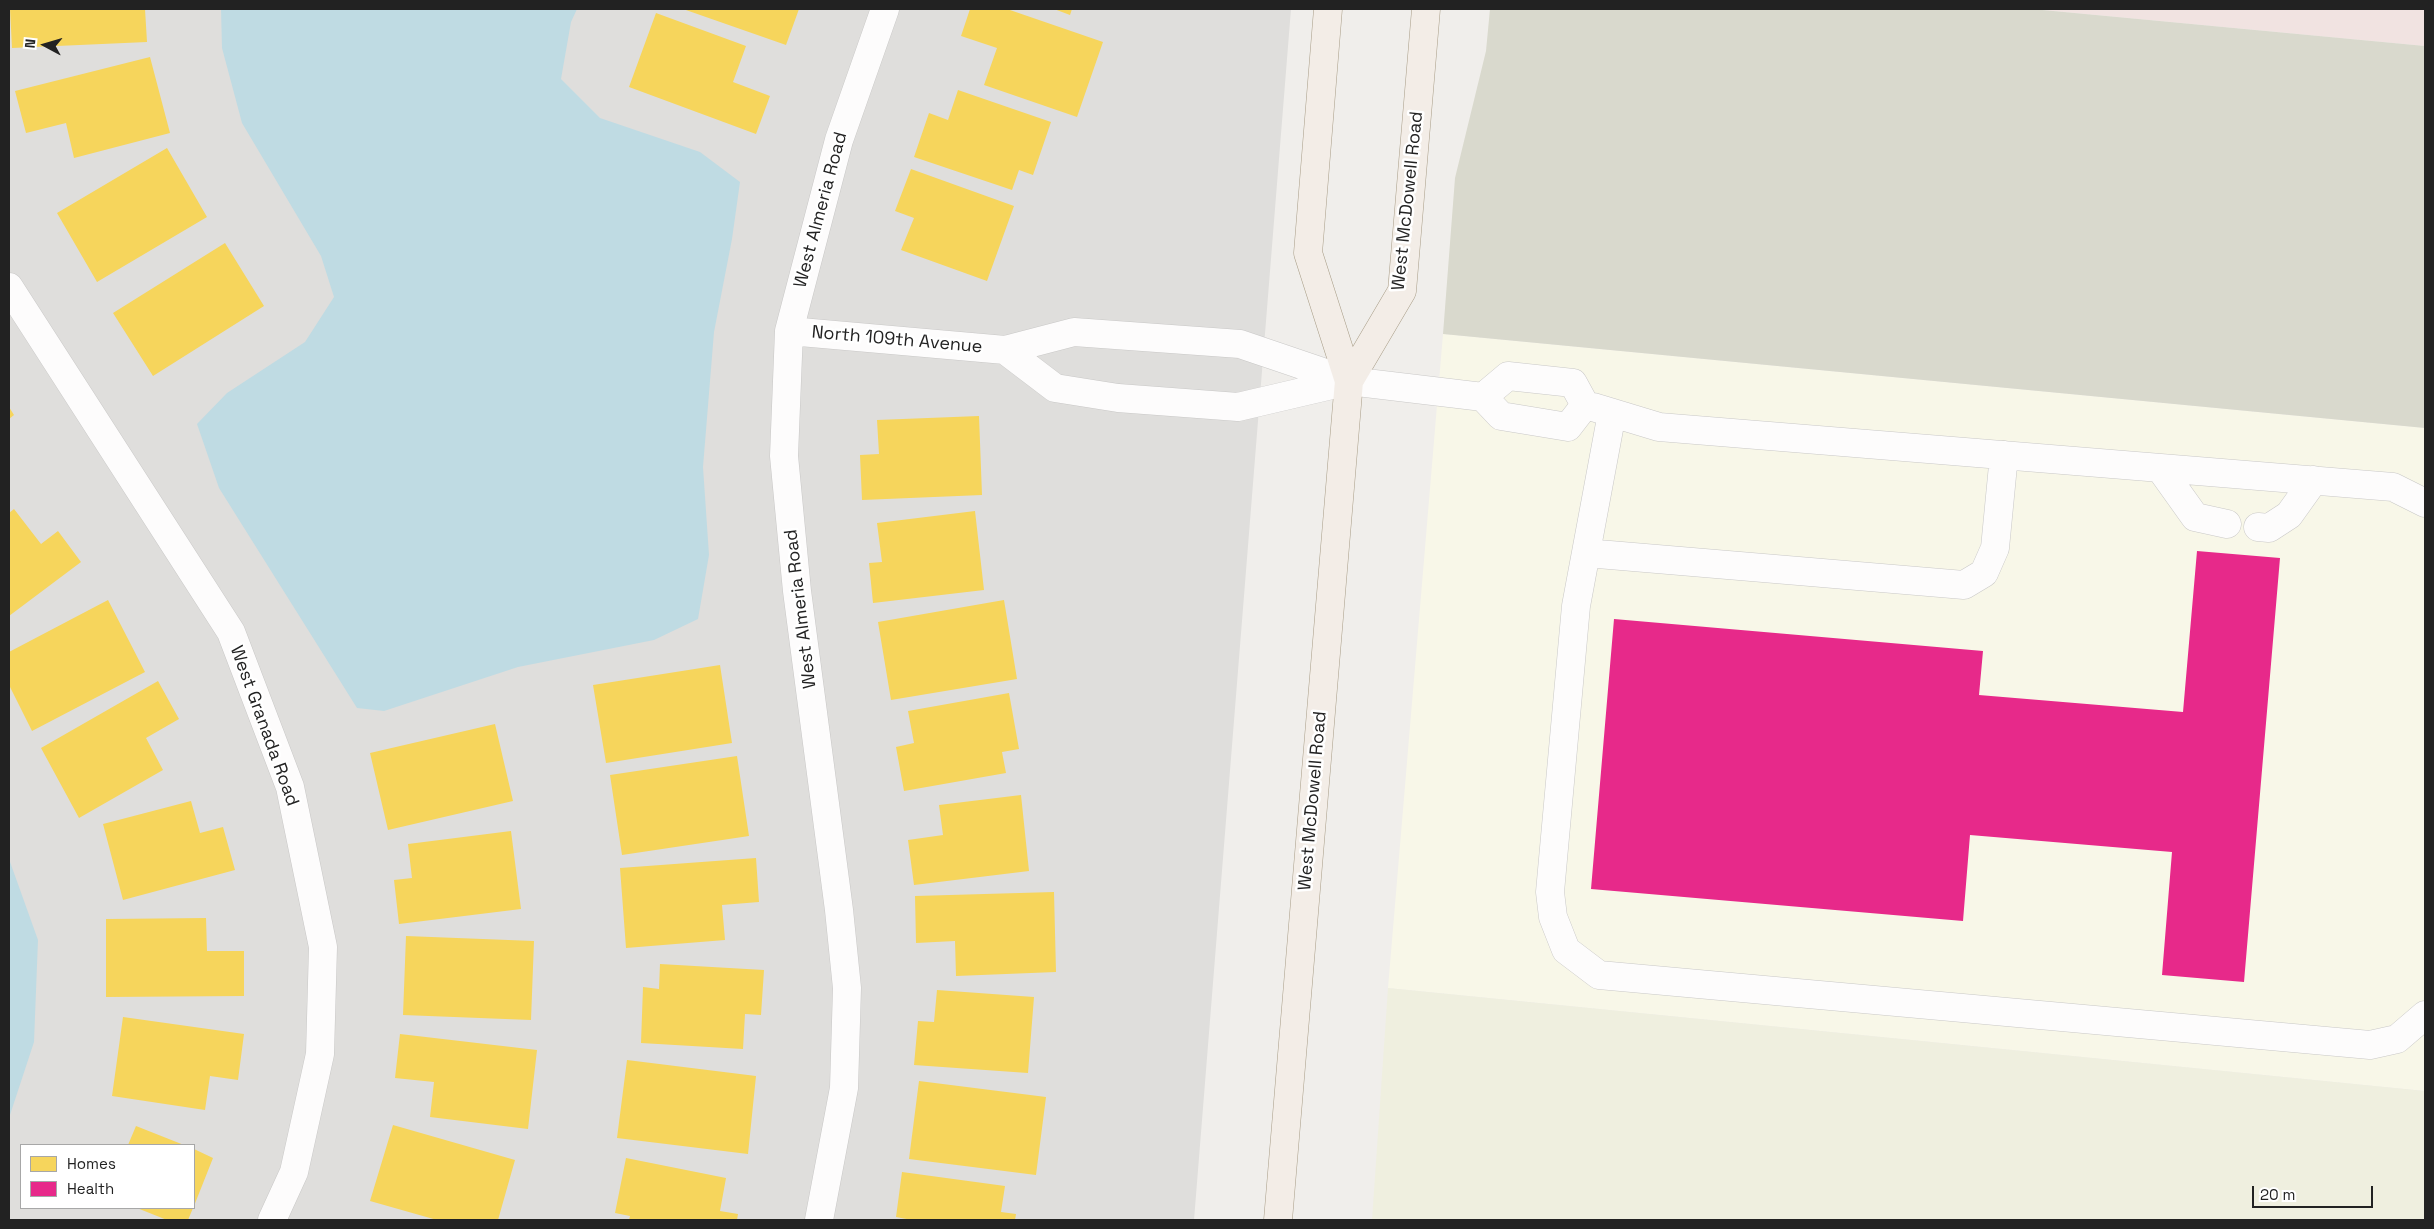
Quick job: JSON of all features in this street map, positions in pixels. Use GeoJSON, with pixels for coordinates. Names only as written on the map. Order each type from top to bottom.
{"type":"FeatureCollection","features":[{"type":"Feature","properties":{"kind":"main road","name":"West McDowell Road"},"geometry":{"type":"LineString","coordinates":[[1278,1220],[1349,381],[1308,254],[1328,9]]}},
{"type":"Feature","properties":{"kind":"main road","name":"West McDowell Road"},"geometry":{"type":"LineString","coordinates":[[1349,381],[1402,291],[1426,9]]}},
{"type":"Feature","properties":{"kind":"street","name":"West Almeria Road"},"geometry":{"type":"LineString","coordinates":[[819,1220],[844,1088],[847,988],[840,910],[797,591],[784,456],[789,331],[839,140],[885,9]]}},
{"type":"Feature","properties":{"kind":"street","name":"West Granada Road"},"geometry":{"type":"LineString","coordinates":[[9,287],[231,632],[290,787],[323,947],[320,1054],[294,1172],[272,1220]]}},
{"type":"Feature","properties":{"kind":"street","name":"North 109th Avenue"},"geometry":{"type":"LineString","coordinates":[[789,331],[1005,350],[1074,332],[1240,344],[1349,381]]}},
{"type":"Feature","properties":{"kind":"street","name":"North 109th Avenue"},"geometry":{"type":"LineString","coordinates":[[1005,350],[1054,388],[1118,398],[1238,407],[1349,381]]}},
{"type":"Feature","properties":{"kind":"street"},"geometry":{"type":"LineString","coordinates":[[1483,397],[1508,376],[1573,383],[1585,405],[1659,427],[2393,487],[2425,503]]}},
{"type":"Feature","properties":{"kind":"street"},"geometry":{"type":"LineString","coordinates":[[1349,381],[1483,397],[1501,416],[1568,427],[1585,405]]}},
{"type":"Feature","properties":{"kind":"street"},"geometry":{"type":"LineString","coordinates":[[1612,413],[1576,606],[1550,892],[1553,916],[1566,950],[1599,975],[2370,1046],[2397,1039],[2425,1015]]}},
{"type":"Feature","properties":{"kind":"street"},"geometry":{"type":"LineString","coordinates":[[1586,554],[1964,585],[1984,573],[1995,548],[2004,455]]}},
{"type":"Feature","properties":{"kind":"street"},"geometry":{"type":"LineString","coordinates":[[2160,468],[2195,517],[2227,524]]}},
{"type":"Feature","properties":{"kind":"street"},"geometry":{"type":"LineString","coordinates":[[2258,527],[2269,528],[2289,515],[2314,480]]}},
{"type":"Feature","properties":{"kind":"shaded area"},"geometry":{"type":"Polygon","coordinates":[[[9,9],[1291,9],[1194,1220],[9,1220],[9,9]]]}},
{"type":"Feature","properties":{"kind":"shaded area"},"geometry":{"type":"Polygon","coordinates":[[[1490,9],[2032,9],[2425,46],[2425,428],[1443,334],[1455,178],[1486,51],[1490,9]]]}},
{"type":"Feature","properties":{"kind":"shaded area"},"geometry":{"type":"Polygon","coordinates":[[[2032,9],[2425,9],[2425,46],[2032,9]]]}},
{"type":"Feature","properties":{"kind":"shaded area"},"geometry":{"type":"Polygon","coordinates":[[[1443,334],[2425,428],[2425,1091],[1388,988],[1443,334]]]}},
{"type":"Feature","properties":{"kind":"green space"},"geometry":{"type":"Polygon","coordinates":[[[1388,988],[2425,1091],[2425,1220],[1372,1220],[1388,988]]]}},
{"type":"Feature","properties":{"kind":"water"},"geometry":{"type":"Polygon","coordinates":[[[221,9],[577,9],[571,22],[561,79],[600,118],[700,152],[740,182],[732,239],[714,332],[703,467],[709,555],[698,619],[654,640],[518,667],[384,711],[357,708],[219,488],[197,424],[227,393],[305,342],[334,297],[321,256],[242,123],[222,48],[221,9]]]}},
{"type":"Feature","properties":{"kind":"water"},"geometry":{"type":"Polygon","coordinates":[[[9,859],[38,940],[34,1042],[9,1118],[9,859]]]}},
{"type":"Feature","properties":{"kind":"building: Homes"},"geometry":{"type":"Polygon","coordinates":[[[10,9],[145,9],[147,42],[12,48],[10,9]]]}},
{"type":"Feature","properties":{"kind":"building: Homes"},"geometry":{"type":"Polygon","coordinates":[[[683,9],[799,9],[786,45],[683,9]]]}},
{"type":"Feature","properties":{"kind":"building: Homes"},"geometry":{"type":"Polygon","coordinates":[[[970,9],[1007,9],[1103,42],[1077,117],[984,85],[997,48],[961,36],[970,9]]]}},
{"type":"Feature","properties":{"kind":"building: Homes"},"geometry":{"type":"Polygon","coordinates":[[[1054,9],[1072,9],[1070,15],[1054,9]]]}},
{"type":"Feature","properties":{"kind":"building: Homes"},"geometry":{"type":"Polygon","coordinates":[[[656,13],[746,46],[733,82],[770,96],[756,134],[629,87],[656,13]]]}},
{"type":"Feature","properties":{"kind":"building: Homes"},"geometry":{"type":"Polygon","coordinates":[[[150,57],[170,133],[74,158],[66,123],[26,133],[15,91],[150,57]]]}},
{"type":"Feature","properties":{"kind":"building: Homes"},"geometry":{"type":"Polygon","coordinates":[[[958,90],[1051,122],[1033,175],[1019,170],[1012,190],[914,157],[929,113],[948,120],[958,90]]]}},
{"type":"Feature","properties":{"kind":"building: Homes"},"geometry":{"type":"Polygon","coordinates":[[[167,148],[207,217],[97,282],[57,213],[167,148]]]}},
{"type":"Feature","properties":{"kind":"building: Homes"},"geometry":{"type":"Polygon","coordinates":[[[911,169],[1014,206],[987,281],[901,250],[914,218],[895,211],[911,169]]]}},
{"type":"Feature","properties":{"kind":"building: Homes"},"geometry":{"type":"Polygon","coordinates":[[[225,243],[264,306],[153,376],[113,313],[225,243]]]}},
{"type":"Feature","properties":{"kind":"building: Homes"},"geometry":{"type":"Polygon","coordinates":[[[9,407],[14,415],[9,419],[9,407]]]}},
{"type":"Feature","properties":{"kind":"building: Homes"},"geometry":{"type":"Polygon","coordinates":[[[979,416],[982,495],[862,500],[860,455],[879,454],[877,420],[979,416]]]}},
{"type":"Feature","properties":{"kind":"building: Homes"},"geometry":{"type":"Polygon","coordinates":[[[14,509],[41,544],[58,531],[81,562],[9,616],[9,513],[14,509]]]}},
{"type":"Feature","properties":{"kind":"building: Homes"},"geometry":{"type":"Polygon","coordinates":[[[975,511],[984,590],[873,603],[869,563],[882,562],[877,523],[975,511]]]}},
{"type":"Feature","properties":{"kind":"building: Homes"},"geometry":{"type":"Polygon","coordinates":[[[108,600],[145,672],[32,731],[9,685],[9,652],[108,600]]]}},
{"type":"Feature","properties":{"kind":"building: Homes"},"geometry":{"type":"Polygon","coordinates":[[[1004,600],[1017,679],[891,700],[878,622],[1004,600]]]}},
{"type":"Feature","properties":{"kind":"building: Homes"},"geometry":{"type":"Polygon","coordinates":[[[720,665],[732,743],[606,763],[593,685],[720,665]]]}},
{"type":"Feature","properties":{"kind":"building: Homes"},"geometry":{"type":"Polygon","coordinates":[[[158,681],[179,719],[146,738],[163,770],[79,818],[41,748],[158,681]]]}},
{"type":"Feature","properties":{"kind":"building: Homes"},"geometry":{"type":"Polygon","coordinates":[[[1009,693],[1019,749],[1002,752],[1006,773],[904,791],[896,747],[914,743],[908,711],[1009,693]]]}},
{"type":"Feature","properties":{"kind":"building: Homes"},"geometry":{"type":"Polygon","coordinates":[[[495,724],[513,801],[388,830],[370,753],[495,724]]]}},
{"type":"Feature","properties":{"kind":"building: Homes"},"geometry":{"type":"Polygon","coordinates":[[[737,756],[749,836],[622,855],[610,775],[737,756]]]}},
{"type":"Feature","properties":{"kind":"building: Homes"},"geometry":{"type":"Polygon","coordinates":[[[1021,795],[1029,871],[914,885],[908,840],[943,835],[939,805],[1021,795]]]}},
{"type":"Feature","properties":{"kind":"building: Homes"},"geometry":{"type":"Polygon","coordinates":[[[191,801],[200,833],[223,827],[235,870],[123,900],[103,824],[191,801]]]}},
{"type":"Feature","properties":{"kind":"building: Homes"},"geometry":{"type":"Polygon","coordinates":[[[511,831],[521,909],[399,924],[394,880],[412,878],[408,844],[511,831]]]}},
{"type":"Feature","properties":{"kind":"building: Homes"},"geometry":{"type":"Polygon","coordinates":[[[756,858],[759,902],[722,905],[725,940],[626,948],[620,868],[756,858]]]}},
{"type":"Feature","properties":{"kind":"building: Homes"},"geometry":{"type":"Polygon","coordinates":[[[1054,892],[1056,972],[956,976],[955,941],[916,943],[915,896],[1054,892]]]}},
{"type":"Feature","properties":{"kind":"building: Homes"},"geometry":{"type":"Polygon","coordinates":[[[206,918],[207,951],[244,951],[244,996],[106,997],[106,919],[206,918]]]}},
{"type":"Feature","properties":{"kind":"building: Homes"},"geometry":{"type":"Polygon","coordinates":[[[406,936],[534,941],[531,1020],[403,1015],[406,936]]]}},
{"type":"Feature","properties":{"kind":"building: Homes"},"geometry":{"type":"Polygon","coordinates":[[[660,964],[764,970],[761,1015],[745,1014],[743,1049],[641,1043],[643,987],[659,989],[660,964]]]}},
{"type":"Feature","properties":{"kind":"building: Homes"},"geometry":{"type":"Polygon","coordinates":[[[937,990],[1034,997],[1028,1073],[914,1065],[918,1021],[934,1022],[937,990]]]}},
{"type":"Feature","properties":{"kind":"building: Homes"},"geometry":{"type":"Polygon","coordinates":[[[123,1017],[244,1034],[238,1080],[210,1076],[205,1110],[112,1096],[123,1017]]]}},
{"type":"Feature","properties":{"kind":"building: Homes"},"geometry":{"type":"Polygon","coordinates":[[[400,1034],[537,1050],[528,1129],[430,1117],[434,1082],[395,1078],[400,1034]]]}},
{"type":"Feature","properties":{"kind":"building: Homes"},"geometry":{"type":"Polygon","coordinates":[[[627,1060],[756,1076],[748,1154],[617,1138],[627,1060]]]}},
{"type":"Feature","properties":{"kind":"building: Homes"},"geometry":{"type":"Polygon","coordinates":[[[919,1081],[1046,1097],[1036,1175],[909,1159],[919,1081]]]}},
{"type":"Feature","properties":{"kind":"building: Homes"},"geometry":{"type":"Polygon","coordinates":[[[393,1125],[515,1160],[498,1220],[437,1220],[370,1201],[393,1125]]]}},
{"type":"Feature","properties":{"kind":"building: Homes"},"geometry":{"type":"Polygon","coordinates":[[[136,1126],[181,1144],[128,1144],[136,1126]]]}},
{"type":"Feature","properties":{"kind":"building: Homes"},"geometry":{"type":"Polygon","coordinates":[[[195,1149],[213,1158],[195,1203],[195,1149]]]}},
{"type":"Feature","properties":{"kind":"building: Homes"},"geometry":{"type":"Polygon","coordinates":[[[626,1158],[726,1178],[720,1211],[738,1214],[737,1220],[629,1220],[630,1216],[615,1213],[626,1158]]]}},
{"type":"Feature","properties":{"kind":"building: Homes"},"geometry":{"type":"Polygon","coordinates":[[[902,1172],[1005,1186],[1001,1212],[1016,1214],[1015,1220],[912,1220],[896,1217],[902,1172]]]}},
{"type":"Feature","properties":{"kind":"building: Homes"},"geometry":{"type":"Polygon","coordinates":[[[140,1209],[193,1209],[188,1220],[167,1220],[140,1209]]]}},
{"type":"Feature","properties":{"kind":"building: Health"},"geometry":{"type":"Polygon","coordinates":[[[2197,551],[2280,558],[2244,982],[2162,975],[2172,852],[1970,835],[1963,921],[1591,889],[1614,619],[1983,651],[1979,695],[2183,712],[2197,551]]]}}]}
